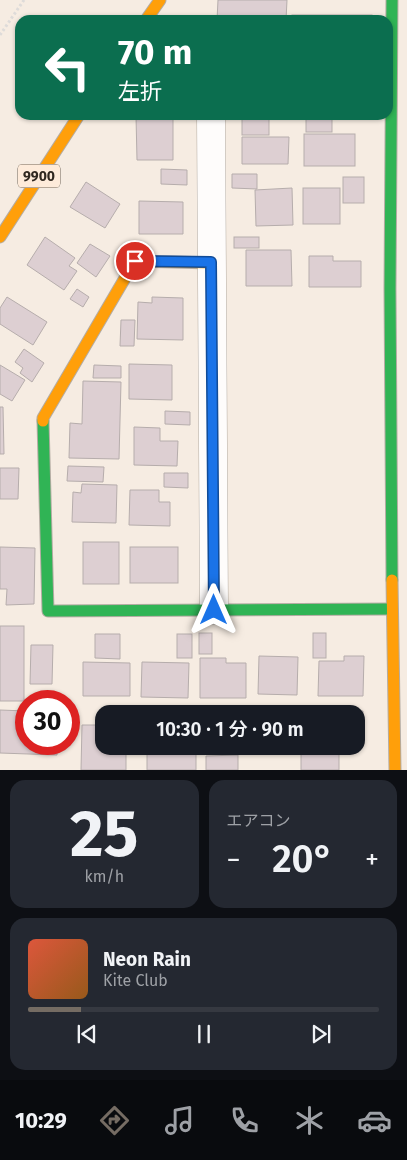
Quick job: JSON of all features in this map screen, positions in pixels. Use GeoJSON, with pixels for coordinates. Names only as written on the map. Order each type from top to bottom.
{"type":"FeatureCollection","features":[{"type":"Feature","properties":{"kind":"street"},"geometry":{"type":"LineString","coordinates":[[150,15],[160,0]]}},
{"type":"Feature","properties":{"kind":"street"},"geometry":{"type":"LineString","coordinates":[[392,0],[392,15]]}},
{"type":"Feature","properties":{"kind":"street"},"geometry":{"type":"LineString","coordinates":[[393,31],[399,389],[391,609],[395,770]]}},
{"type":"Feature","properties":{"kind":"street","name":"9900"},"geometry":{"type":"LineString","coordinates":[[0,237],[76,120]]}},
{"type":"Feature","properties":{"kind":"street"},"geometry":{"type":"LineString","coordinates":[[211,120],[214,610]]}},
{"type":"Feature","properties":{"kind":"street"},"geometry":{"type":"LineString","coordinates":[[211,262],[135,261],[43,418],[48,611],[391,609]]}},
{"type":"Feature","properties":{"kind":"path"},"geometry":{"type":"LineString","coordinates":[[0,35],[24,0]]}},
{"type":"Feature","properties":{"kind":"building"},"geometry":{"type":"Polygon","coordinates":[[[218,0],[287,0],[286,15],[217,15],[218,0]]]}},
{"type":"Feature","properties":{"kind":"building"},"geometry":{"type":"Polygon","coordinates":[[[136,120],[173,120],[173,160],[137,160],[136,120]]]}},
{"type":"Feature","properties":{"kind":"building"},"geometry":{"type":"Polygon","coordinates":[[[242,120],[269,120],[269,135],[242,135],[242,120]]]}},
{"type":"Feature","properties":{"kind":"building"},"geometry":{"type":"Polygon","coordinates":[[[306,120],[332,120],[332,132],[306,132],[306,120]]]}},
{"type":"Feature","properties":{"kind":"building"},"geometry":{"type":"Polygon","coordinates":[[[304,134],[355,134],[355,166],[304,166],[304,134]]]}},
{"type":"Feature","properties":{"kind":"building"},"geometry":{"type":"Polygon","coordinates":[[[242,137],[289,137],[288,164],[242,164],[242,137]]]}},
{"type":"Feature","properties":{"kind":"building"},"geometry":{"type":"Polygon","coordinates":[[[161,169],[187,170],[187,185],[161,184],[161,169]]]}},
{"type":"Feature","properties":{"kind":"building"},"geometry":{"type":"Polygon","coordinates":[[[232,174],[257,174],[257,189],[232,188],[232,174]]]}},
{"type":"Feature","properties":{"kind":"building"},"geometry":{"type":"Polygon","coordinates":[[[343,177],[364,177],[364,203],[343,203],[343,177]]]}},
{"type":"Feature","properties":{"kind":"building"},"geometry":{"type":"Polygon","coordinates":[[[86,182],[120,204],[105,228],[70,207],[86,182]]]}},
{"type":"Feature","properties":{"kind":"building"},"geometry":{"type":"Polygon","coordinates":[[[292,188],[293,225],[256,226],[255,190],[292,188]]]}},
{"type":"Feature","properties":{"kind":"building"},"geometry":{"type":"Polygon","coordinates":[[[303,188],[340,188],[340,224],[303,224],[303,188]]]}},
{"type":"Feature","properties":{"kind":"building"},"geometry":{"type":"Polygon","coordinates":[[[139,201],[183,202],[183,234],[139,234],[139,201]]]}},
{"type":"Feature","properties":{"kind":"building"},"geometry":{"type":"Polygon","coordinates":[[[45,237],[75,258],[69,266],[77,271],[64,290],[27,265],[45,237]]]}},
{"type":"Feature","properties":{"kind":"building"},"geometry":{"type":"Polygon","coordinates":[[[234,237],[259,237],[259,248],[234,248],[234,237]]]}},
{"type":"Feature","properties":{"kind":"building"},"geometry":{"type":"Polygon","coordinates":[[[90,244],[110,256],[96,277],[77,263],[90,244]]]}},
{"type":"Feature","properties":{"kind":"building"},"geometry":{"type":"Polygon","coordinates":[[[246,250],[291,250],[292,286],[246,286],[246,250]]]}},
{"type":"Feature","properties":{"kind":"building"},"geometry":{"type":"Polygon","coordinates":[[[309,256],[333,256],[333,261],[361,261],[361,287],[309,287],[309,256]]]}},
{"type":"Feature","properties":{"kind":"building"},"geometry":{"type":"Polygon","coordinates":[[[77,289],[89,297],[83,307],[70,299],[77,289]]]}},
{"type":"Feature","properties":{"kind":"building"},"geometry":{"type":"Polygon","coordinates":[[[7,297],[47,322],[33,345],[0,324],[0,308],[7,297]]]}},
{"type":"Feature","properties":{"kind":"building"},"geometry":{"type":"Polygon","coordinates":[[[152,297],[183,298],[183,340],[137,339],[138,302],[152,303],[152,297]]]}},
{"type":"Feature","properties":{"kind":"building"},"geometry":{"type":"Polygon","coordinates":[[[121,320],[135,320],[134,346],[120,346],[121,320]]]}},
{"type":"Feature","properties":{"kind":"building"},"geometry":{"type":"Polygon","coordinates":[[[24,349],[44,363],[32,382],[20,373],[23,368],[15,362],[24,349]]]}},
{"type":"Feature","properties":{"kind":"building"},"geometry":{"type":"Polygon","coordinates":[[[129,364],[172,365],[172,400],[129,399],[129,364]]]}},
{"type":"Feature","properties":{"kind":"building"},"geometry":{"type":"Polygon","coordinates":[[[0,365],[25,380],[12,401],[0,394],[0,365]]]}},
{"type":"Feature","properties":{"kind":"building"},"geometry":{"type":"Polygon","coordinates":[[[94,365],[121,366],[121,378],[93,378],[94,365]]]}},
{"type":"Feature","properties":{"kind":"building"},"geometry":{"type":"Polygon","coordinates":[[[83,381],[121,382],[119,459],[69,458],[70,423],[82,424],[83,381]]]}},
{"type":"Feature","properties":{"kind":"building"},"geometry":{"type":"Polygon","coordinates":[[[0,407],[3,407],[4,454],[0,454],[0,407]]]}},
{"type":"Feature","properties":{"kind":"building"},"geometry":{"type":"Polygon","coordinates":[[[165,411],[190,412],[190,425],[165,424],[165,411]]]}},
{"type":"Feature","properties":{"kind":"building"},"geometry":{"type":"Polygon","coordinates":[[[134,427],[160,428],[160,441],[178,441],[177,466],[134,465],[134,427]]]}},
{"type":"Feature","properties":{"kind":"building"},"geometry":{"type":"Polygon","coordinates":[[[68,466],[104,467],[103,482],[67,481],[68,466]]]}},
{"type":"Feature","properties":{"kind":"building"},"geometry":{"type":"Polygon","coordinates":[[[0,468],[19,468],[18,499],[0,499],[0,468]]]}},
{"type":"Feature","properties":{"kind":"building"},"geometry":{"type":"Polygon","coordinates":[[[164,473],[188,473],[188,488],[164,487],[164,473]]]}},
{"type":"Feature","properties":{"kind":"building"},"geometry":{"type":"Polygon","coordinates":[[[82,484],[117,485],[116,523],[72,522],[73,492],[81,493],[82,484]]]}},
{"type":"Feature","properties":{"kind":"building"},"geometry":{"type":"Polygon","coordinates":[[[130,490],[159,490],[159,502],[170,502],[170,526],[129,525],[130,490]]]}},
{"type":"Feature","properties":{"kind":"building"},"geometry":{"type":"Polygon","coordinates":[[[83,542],[119,542],[119,584],[83,584],[83,542]]]}},
{"type":"Feature","properties":{"kind":"building"},"geometry":{"type":"Polygon","coordinates":[[[0,547],[35,548],[34,604],[6,605],[7,589],[0,589],[0,547]]]}},
{"type":"Feature","properties":{"kind":"building"},"geometry":{"type":"Polygon","coordinates":[[[130,547],[178,547],[178,583],[130,583],[130,547]]]}},
{"type":"Feature","properties":{"kind":"building"},"geometry":{"type":"Polygon","coordinates":[[[0,626],[24,626],[24,690],[15,690],[15,701],[0,701],[0,626]]]}},
{"type":"Feature","properties":{"kind":"building"},"geometry":{"type":"Polygon","coordinates":[[[199,633],[212,633],[212,654],[199,654],[199,633]]]}},
{"type":"Feature","properties":{"kind":"building"},"geometry":{"type":"Polygon","coordinates":[[[313,633],[326,633],[326,658],[313,658],[313,633]]]}},
{"type":"Feature","properties":{"kind":"building"},"geometry":{"type":"Polygon","coordinates":[[[95,634],[120,634],[120,659],[95,658],[95,634]]]}},
{"type":"Feature","properties":{"kind":"building"},"geometry":{"type":"Polygon","coordinates":[[[177,634],[192,634],[192,658],[177,658],[177,634]]]}},
{"type":"Feature","properties":{"kind":"building"},"geometry":{"type":"Polygon","coordinates":[[[31,645],[53,645],[52,684],[30,684],[31,645]]]}},
{"type":"Feature","properties":{"kind":"building"},"geometry":{"type":"Polygon","coordinates":[[[259,656],[298,657],[297,695],[258,694],[259,656]]]}},
{"type":"Feature","properties":{"kind":"building"},"geometry":{"type":"Polygon","coordinates":[[[344,656],[364,656],[363,696],[318,696],[319,661],[344,661],[344,656]]]}},
{"type":"Feature","properties":{"kind":"building"},"geometry":{"type":"Polygon","coordinates":[[[200,658],[226,658],[226,663],[246,663],[246,698],[200,698],[200,658]]]}},
{"type":"Feature","properties":{"kind":"building"},"geometry":{"type":"Polygon","coordinates":[[[83,662],[130,663],[130,696],[83,696],[83,662]]]}},
{"type":"Feature","properties":{"kind":"building"},"geometry":{"type":"Polygon","coordinates":[[[142,662],[189,663],[188,698],[141,697],[142,662]]]}},
{"type":"Feature","properties":{"kind":"building"},"geometry":{"type":"Polygon","coordinates":[[[0,710],[15,711],[15,754],[0,753],[0,710]]]}},
{"type":"Feature","properties":{"kind":"building"},"geometry":{"type":"Polygon","coordinates":[[[82,725],[95,725],[95,755],[126,755],[126,770],[81,770],[82,725]]]}},
{"type":"Feature","properties":{"kind":"building"},"geometry":{"type":"Polygon","coordinates":[[[147,755],[196,755],[196,770],[147,770],[147,755]]]}},
{"type":"Feature","properties":{"kind":"building"},"geometry":{"type":"Polygon","coordinates":[[[238,755],[238,770],[206,770],[206,756],[238,755]]]}},
{"type":"Feature","properties":{"kind":"building"},"geometry":{"type":"Polygon","coordinates":[[[301,755],[339,755],[339,770],[301,770],[301,755]]]}},
{"type":"Feature","properties":{"kind":"traffic: fast"},"geometry":{"type":"LineString","coordinates":[[392,0],[392,15]]}},
{"type":"Feature","properties":{"kind":"traffic: fast"},"geometry":{"type":"LineString","coordinates":[[391,120],[392,580]]}},
{"type":"Feature","properties":{"kind":"traffic: fast"},"geometry":{"type":"LineString","coordinates":[[43,421],[48,611],[391,609]]}},
{"type":"Feature","properties":{"kind":"traffic: slow"},"geometry":{"type":"LineString","coordinates":[[150,15],[160,0]]}},
{"type":"Feature","properties":{"kind":"traffic: slow"},"geometry":{"type":"LineString","coordinates":[[0,237],[76,120]]}},
{"type":"Feature","properties":{"kind":"traffic: slow"},"geometry":{"type":"LineString","coordinates":[[43,421],[135,261],[211,263]]}},
{"type":"Feature","properties":{"kind":"traffic: slow"},"geometry":{"type":"LineString","coordinates":[[392,580],[395,770]]}},
{"type":"Feature","properties":{"kind":"route"},"geometry":{"type":"LineString","coordinates":[[135,261],[211,262],[214,610]]}}]}
